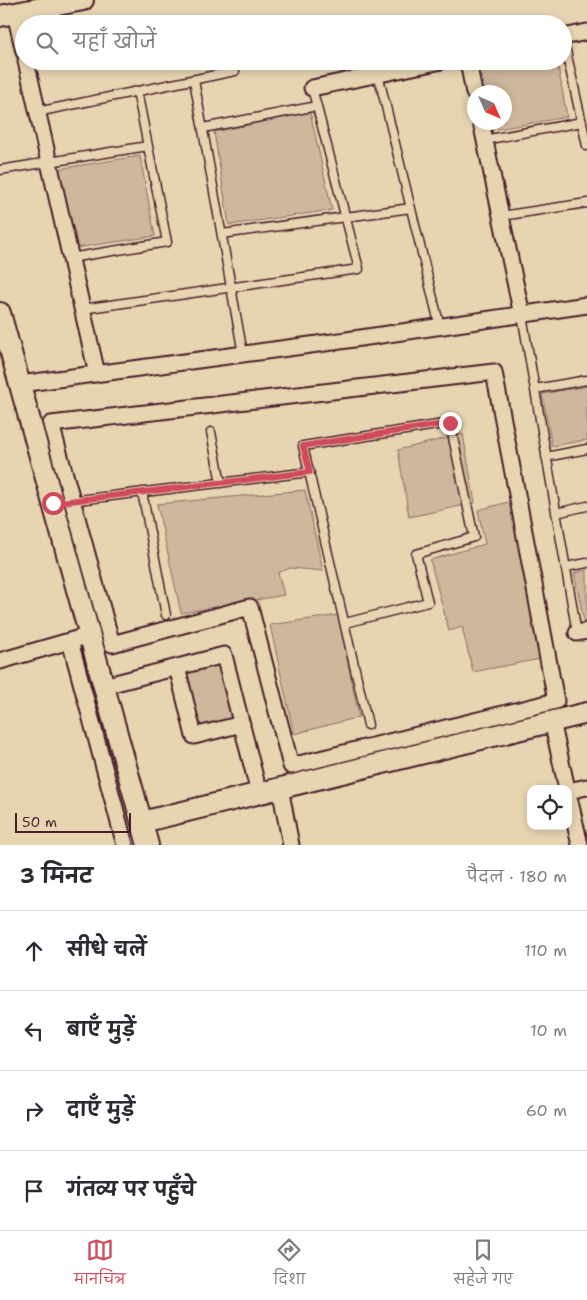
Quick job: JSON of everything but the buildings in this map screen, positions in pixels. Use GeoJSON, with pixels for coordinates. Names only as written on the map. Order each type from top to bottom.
{"type":"FeatureCollection","features":[{"type":"Feature","properties":{"kind":"street"},"geometry":{"type":"LineString","coordinates":[[15,31],[8,15],[83,0]]}},
{"type":"Feature","properties":{"kind":"street"},"geometry":{"type":"LineString","coordinates":[[572,35],[587,32]]}},
{"type":"Feature","properties":{"kind":"street"},"geometry":{"type":"LineString","coordinates":[[28,70],[96,374]]}},
{"type":"Feature","properties":{"kind":"street"},"geometry":{"type":"LineString","coordinates":[[312,88],[398,70]]}},
{"type":"Feature","properties":{"kind":"street"},"geometry":{"type":"LineString","coordinates":[[470,70],[472,85]]}},
{"type":"Feature","properties":{"kind":"street"},"geometry":{"type":"LineString","coordinates":[[482,130],[522,314]]}},
{"type":"Feature","properties":{"kind":"street"},"geometry":{"type":"LineString","coordinates":[[20,384],[587,305]]}},
{"type":"Feature","properties":{"kind":"street"},"geometry":{"type":"LineString","coordinates":[[0,313],[20,384],[63,502],[112,644],[250,607],[291,766],[556,701],[494,372],[51,424],[63,502],[90,636],[142,822],[143,844]]}},
{"type":"Feature","properties":{"kind":"street"},"geometry":{"type":"LineString","coordinates":[[0,661],[90,636]]}},
{"type":"Feature","properties":{"kind":"street"},"geometry":{"type":"LineString","coordinates":[[70,641],[125,845]]}},
{"type":"Feature","properties":{"kind":"street"},"geometry":{"type":"LineString","coordinates":[[104,686],[224,655],[259,793]]}},
{"type":"Feature","properties":{"kind":"street"},"geometry":{"type":"LineString","coordinates":[[177,667],[194,736],[242,724]]}},
{"type":"Feature","properties":{"kind":"street"},"geometry":{"type":"LineString","coordinates":[[142,822],[587,713]]}},
{"type":"Feature","properties":{"kind":"street"},"geometry":{"type":"LineString","coordinates":[[552,721],[567,785]]}},
{"type":"Feature","properties":{"kind":"street"},"geometry":{"type":"LineString","coordinates":[[572,790],[587,787]]}},
{"type":"Feature","properties":{"kind":"street"},"geometry":{"type":"LineString","coordinates":[[280,788],[290,845]]}},
{"type":"Feature","properties":{"kind":"street"},"geometry":{"type":"LineString","coordinates":[[572,809],[580,845]]}},
{"type":"Feature","properties":{"kind":"lane"},"geometry":{"type":"LineString","coordinates":[[570,70],[587,146]]}},
{"type":"Feature","properties":{"kind":"lane"},"geometry":{"type":"LineString","coordinates":[[37,112],[235,71]]}},
{"type":"Feature","properties":{"kind":"lane"},"geometry":{"type":"LineString","coordinates":[[378,74],[440,326]]}},
{"type":"Feature","properties":{"kind":"lane"},"geometry":{"type":"LineString","coordinates":[[194,80],[243,354]]}},
{"type":"Feature","properties":{"kind":"lane"},"geometry":{"type":"LineString","coordinates":[[82,309],[359,269],[312,88]]}},
{"type":"Feature","properties":{"kind":"lane"},"geometry":{"type":"LineString","coordinates":[[70,258],[167,242],[137,91]]}},
{"type":"Feature","properties":{"kind":"lane"},"geometry":{"type":"LineString","coordinates":[[203,128],[316,106]]}},
{"type":"Feature","properties":{"kind":"lane"},"geometry":{"type":"LineString","coordinates":[[484,140],[582,122]]}},
{"type":"Feature","properties":{"kind":"lane"},"geometry":{"type":"LineString","coordinates":[[0,170],[148,146]]}},
{"type":"Feature","properties":{"kind":"lane"},"geometry":{"type":"LineString","coordinates":[[501,216],[587,203]]}},
{"type":"Feature","properties":{"kind":"lane"},"geometry":{"type":"LineString","coordinates":[[222,234],[411,208]]}},
{"type":"Feature","properties":{"kind":"lane"},"geometry":{"type":"LineString","coordinates":[[522,314],[566,567],[582,632]]}},
{"type":"Feature","properties":{"kind":"lane"},"geometry":{"type":"LineString","coordinates":[[535,389],[587,380]]}},
{"type":"Feature","properties":{"kind":"lane"},"geometry":{"type":"LineString","coordinates":[[344,623],[428,602],[416,554],[474,537],[450,423],[303,446],[310,472],[344,623],[368,725]]}},
{"type":"Feature","properties":{"kind":"lane"},"geometry":{"type":"LineString","coordinates":[[211,432],[221,482]]}},
{"type":"Feature","properties":{"kind":"lane"},"geometry":{"type":"LineString","coordinates":[[546,457],[587,449]]}},
{"type":"Feature","properties":{"kind":"lane"},"geometry":{"type":"LineString","coordinates":[[63,502],[310,472]]}},
{"type":"Feature","properties":{"kind":"lane"},"geometry":{"type":"LineString","coordinates":[[142,492],[166,615]]}},
{"type":"Feature","properties":{"kind":"lane"},"geometry":{"type":"LineString","coordinates":[[556,513],[587,506]]}},
{"type":"Feature","properties":{"kind":"lane"},"geometry":{"type":"LineString","coordinates":[[566,567],[587,563]]}},
{"type":"Feature","properties":{"kind":"shaded area"},"geometry":{"type":"Polygon","coordinates":[[[481,70],[559,70],[567,117],[512,127],[512,85],[484,85],[481,70]]]}},
{"type":"Feature","properties":{"kind":"shaded area"},"geometry":{"type":"Polygon","coordinates":[[[310,112],[332,210],[229,225],[214,132],[310,112]]]}},
{"type":"Feature","properties":{"kind":"shaded area"},"geometry":{"type":"Polygon","coordinates":[[[140,156],[155,236],[75,248],[57,169],[140,156]]]}},
{"type":"Feature","properties":{"kind":"shaded area"},"geometry":{"type":"Polygon","coordinates":[[[587,386],[587,440],[552,446],[542,394],[587,386]]]}},
{"type":"Feature","properties":{"kind":"shaded area"},"geometry":{"type":"Polygon","coordinates":[[[463,434],[475,503],[409,517],[398,450],[463,434]]]}},
{"type":"Feature","properties":{"kind":"shaded area"},"geometry":{"type":"Polygon","coordinates":[[[305,490],[323,571],[290,568],[278,573],[284,595],[181,613],[157,504],[305,490]]]}},
{"type":"Feature","properties":{"kind":"shaded area"},"geometry":{"type":"Polygon","coordinates":[[[516,500],[545,658],[473,672],[462,627],[449,631],[430,560],[485,544],[478,510],[516,500]]]}},
{"type":"Feature","properties":{"kind":"shaded area"},"geometry":{"type":"Polygon","coordinates":[[[587,570],[587,620],[584,621],[574,573],[587,570]]]}},
{"type":"Feature","properties":{"kind":"shaded area"},"geometry":{"type":"Polygon","coordinates":[[[338,615],[359,717],[294,734],[270,625],[338,615]]]}},
{"type":"Feature","properties":{"kind":"shaded area"},"geometry":{"type":"Polygon","coordinates":[[[222,661],[237,720],[199,730],[184,671],[222,661]]]}},
{"type":"Feature","properties":{"kind":"route"},"geometry":{"type":"LineString","coordinates":[[53,503],[310,472],[303,446],[450,423]]}}]}
